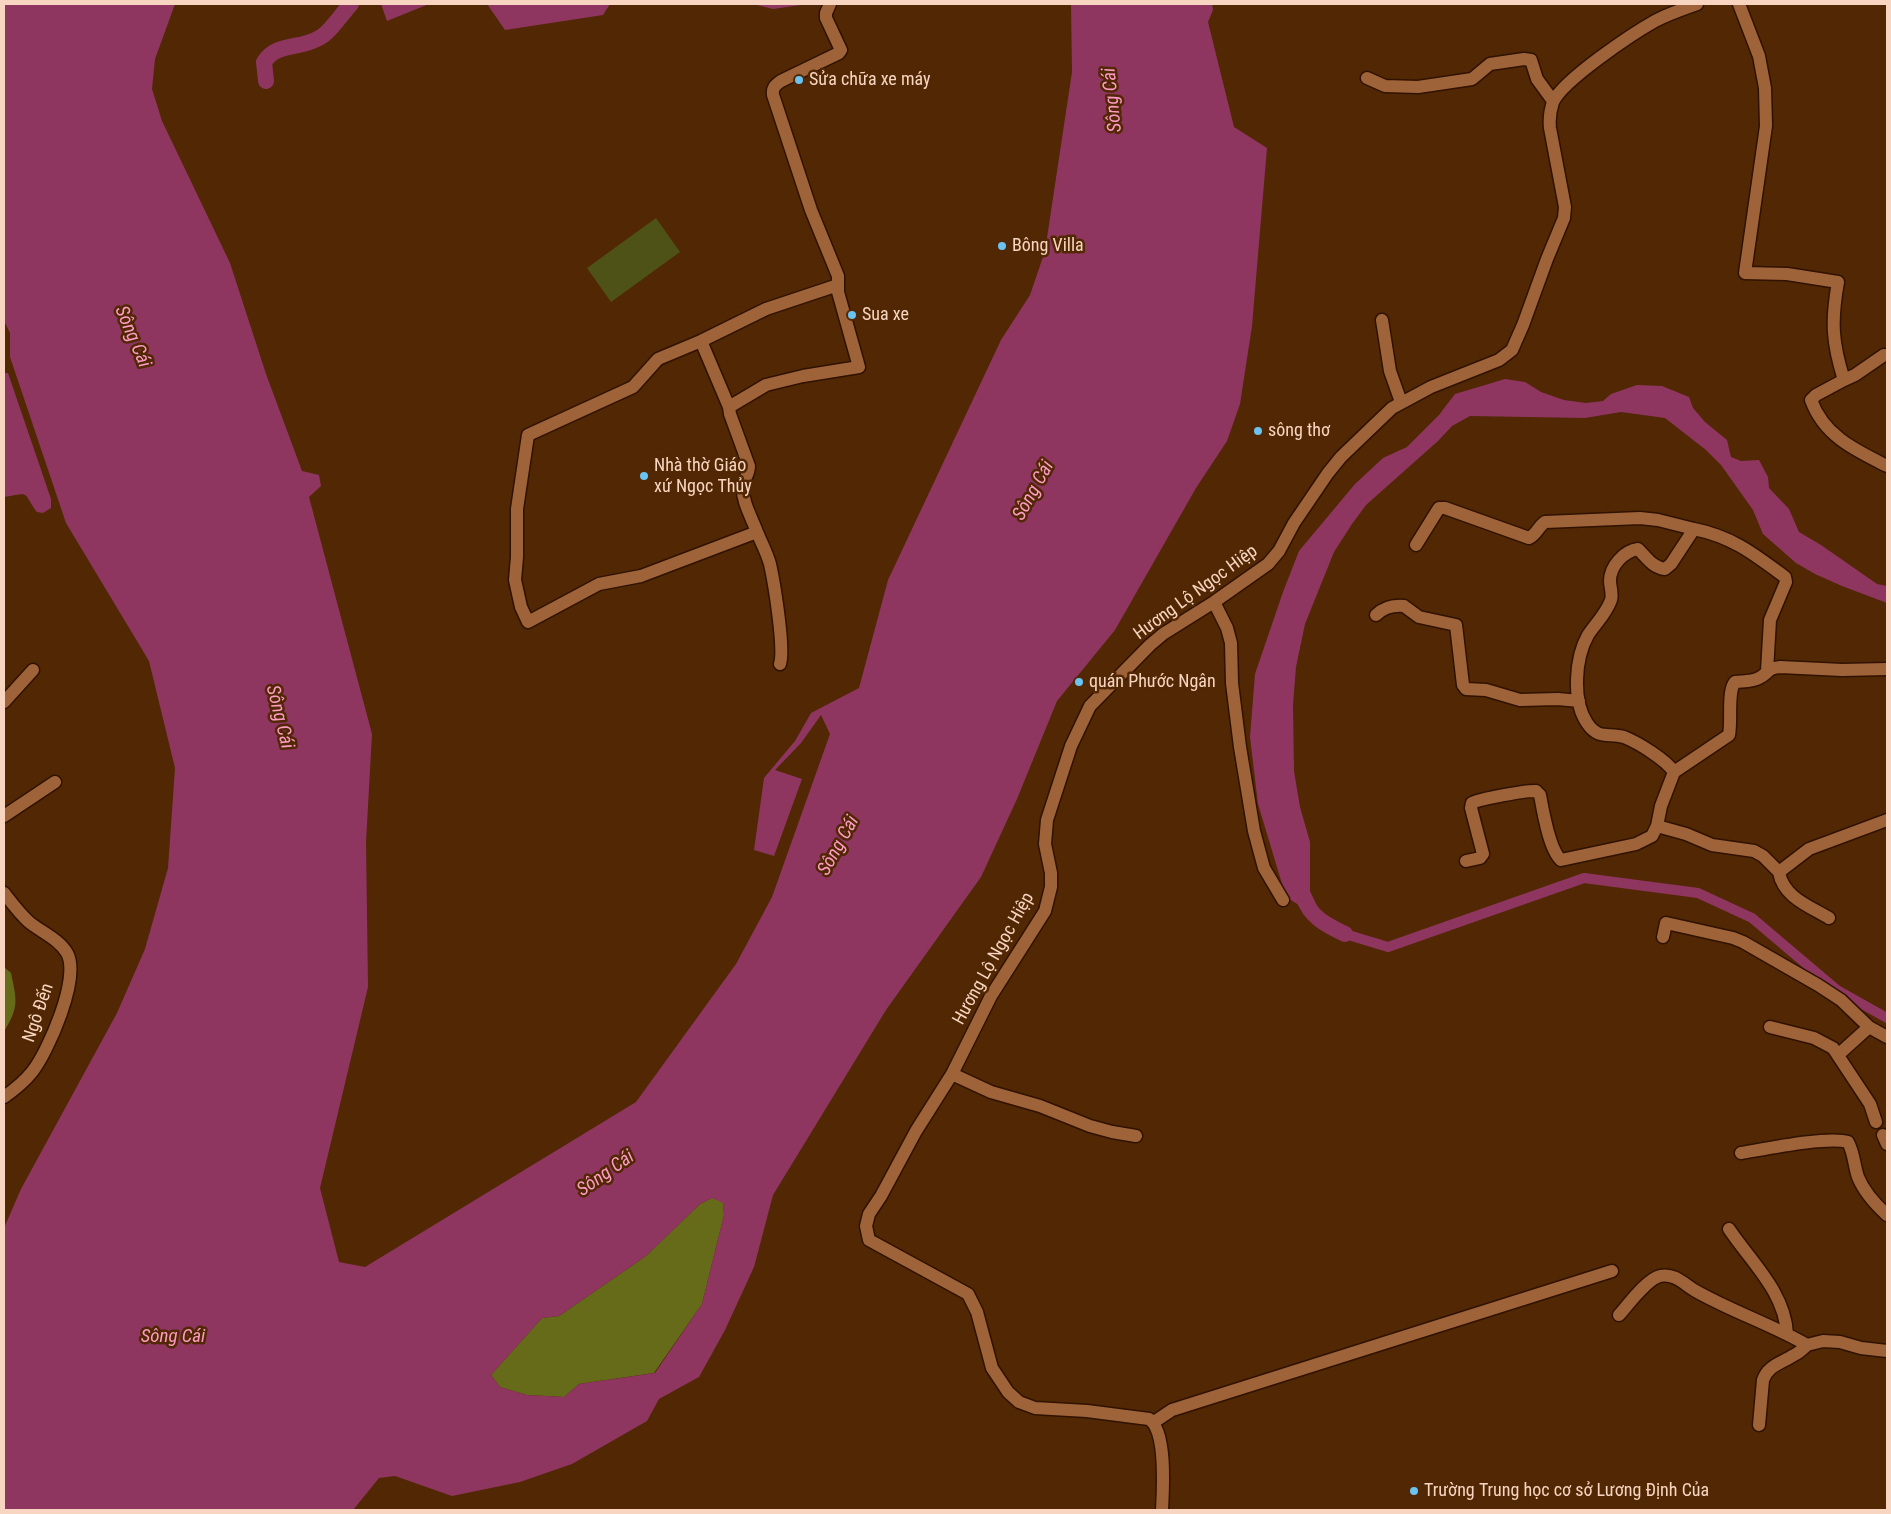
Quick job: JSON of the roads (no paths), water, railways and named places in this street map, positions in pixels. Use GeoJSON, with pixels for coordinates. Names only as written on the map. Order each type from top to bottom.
{"type":"FeatureCollection","features":[{"type":"Feature","properties":{"kind":"street"},"geometry":{"type":"LineString","coordinates":[[729,407],[774,383],[803,376],[860,368],[838,285],[838,276],[811,210],[772,89],[781,81],[839,53],[841,50],[826,18],[830,4]]}},
{"type":"Feature","properties":{"kind":"street","name":"Hương Lộ Ngọc Hiệp"},"geometry":{"type":"LineString","coordinates":[[1154,1422],[1149,1419],[1114,1414],[1035,1408],[1019,1402],[1008,1392],[992,1368],[977,1312],[968,1294],[869,1240],[866,1226],[870,1214],[916,1130],[952,1074],[991,996],[1045,911],[1052,887],[1045,844],[1047,820],[1071,746],[1085,715],[1104,691],[1150,645],[1268,564],[1279,551],[1312,496],[1341,457],[1392,408],[1431,387],[1499,360],[1512,350],[1564,218],[1565,207],[1550,128],[1549,116],[1554,102],[1566,85],[1618,44],[1656,20],[1697,4]]}},
{"type":"Feature","properties":{"kind":"street"},"geometry":{"type":"LineString","coordinates":[[1739,4],[1759,56],[1765,88],[1766,110],[1765,141],[1744,273],[1787,274],[1838,282],[1832,317],[1833,335],[1844,380]]}},
{"type":"Feature","properties":{"kind":"street"},"geometry":{"type":"LineString","coordinates":[[1367,78],[1385,86],[1403,88],[1426,86],[1472,79],[1490,64],[1524,59],[1531,60],[1537,79],[1554,102]]}},
{"type":"Feature","properties":{"kind":"street"},"geometry":{"type":"LineString","coordinates":[[758,532],[641,576],[599,584],[528,622],[521,607],[514,580],[517,557],[517,509],[528,435],[633,387],[658,359],[701,341],[766,309],[838,285]]}},
{"type":"Feature","properties":{"kind":"street"},"geometry":{"type":"LineString","coordinates":[[1382,320],[1390,371],[1401,402]]}},
{"type":"Feature","properties":{"kind":"street"},"geometry":{"type":"LineString","coordinates":[[701,341],[729,407],[749,466],[749,474],[743,482],[743,494],[770,565],[779,623],[782,655],[780,664]]}},
{"type":"Feature","properties":{"kind":"street"},"geometry":{"type":"LineString","coordinates":[[1884,355],[1855,375],[1816,394],[1811,400],[1815,410],[1839,440],[1863,455],[1887,466]]}},
{"type":"Feature","properties":{"kind":"street"},"geometry":{"type":"LineString","coordinates":[[1416,545],[1439,508],[1445,508],[1529,538],[1534,536],[1539,526],[1545,522],[1640,518],[1710,532],[1731,540],[1785,577],[1786,582],[1770,620],[1767,671]]}},
{"type":"Feature","properties":{"kind":"street"},"geometry":{"type":"LineString","coordinates":[[1674,772],[1660,759],[1623,737],[1600,734],[1592,730],[1586,722],[1579,701],[1576,676],[1578,661],[1589,634],[1603,616],[1612,598],[1610,581],[1615,564],[1632,550],[1638,549],[1658,568],[1665,569],[1671,564],[1694,529]]}},
{"type":"Feature","properties":{"kind":"street"},"geometry":{"type":"LineString","coordinates":[[1214,602],[1227,628],[1231,643],[1232,683],[1254,831],[1264,868],[1283,900]]}},
{"type":"Feature","properties":{"kind":"street"},"geometry":{"type":"LineString","coordinates":[[1376,615],[1389,607],[1404,606],[1419,617],[1456,625],[1463,685],[1466,689],[1486,690],[1520,700],[1558,699],[1579,701]]}},
{"type":"Feature","properties":{"kind":"street"},"geometry":{"type":"LineString","coordinates":[[1466,861],[1480,858],[1483,854],[1471,808],[1472,803],[1478,799],[1529,790],[1536,791],[1540,795],[1552,844],[1557,857],[1561,860],[1644,841],[1652,836],[1657,826],[1661,806],[1674,772],[1729,735],[1731,686],[1735,682],[1754,681],[1762,677],[1771,668],[1788,666],[1842,670],[1887,669]]}},
{"type":"Feature","properties":{"kind":"street"},"geometry":{"type":"LineString","coordinates":[[4,702],[33,670]]}},
{"type":"Feature","properties":{"kind":"street"},"geometry":{"type":"LineString","coordinates":[[4,816],[54,782]]}},
{"type":"Feature","properties":{"kind":"street"},"geometry":{"type":"LineString","coordinates":[[1779,872],[1809,849],[1887,820]]}},
{"type":"Feature","properties":{"kind":"street"},"geometry":{"type":"LineString","coordinates":[[1657,826],[1686,834],[1712,845],[1754,851],[1763,856],[1779,872],[1784,888],[1798,900],[1829,918]]}},
{"type":"Feature","properties":{"kind":"street","name":"Ngô Đến"},"geometry":{"type":"LineString","coordinates":[[4,892],[26,920],[64,948],[68,955],[70,967],[62,1011],[41,1059],[24,1081],[4,1097]]}},
{"type":"Feature","properties":{"kind":"street"},"geometry":{"type":"LineString","coordinates":[[1663,936],[1666,923],[1738,940],[1818,985],[1841,1000],[1869,1027],[1887,1037]]}},
{"type":"Feature","properties":{"kind":"street"},"geometry":{"type":"LineString","coordinates":[[1838,1055],[1869,1027]]}},
{"type":"Feature","properties":{"kind":"street"},"geometry":{"type":"LineString","coordinates":[[1770,1028],[1814,1038],[1833,1048],[1870,1104],[1876,1122]]}},
{"type":"Feature","properties":{"kind":"street"},"geometry":{"type":"LineString","coordinates":[[952,1074],[991,1092],[1040,1106],[1090,1126],[1136,1136]]}},
{"type":"Feature","properties":{"kind":"street"},"geometry":{"type":"LineString","coordinates":[[1741,1153],[1841,1140],[1848,1142],[1852,1148],[1858,1176],[1868,1195],[1887,1215]]}},
{"type":"Feature","properties":{"kind":"street"},"geometry":{"type":"LineString","coordinates":[[1730,1229],[1775,1294],[1784,1314],[1787,1334]]}},
{"type":"Feature","properties":{"kind":"street"},"geometry":{"type":"LineString","coordinates":[[1162,1510],[1163,1488],[1159,1436],[1154,1422],[1172,1410],[1612,1271]]}},
{"type":"Feature","properties":{"kind":"street"},"geometry":{"type":"LineString","coordinates":[[1619,1315],[1653,1278],[1671,1276],[1710,1300],[1808,1345]]}},
{"type":"Feature","properties":{"kind":"street"},"geometry":{"type":"LineString","coordinates":[[1759,1425],[1765,1373],[1808,1345],[1823,1341],[1840,1342],[1861,1348],[1887,1351]]}},
{"type":"Feature","properties":{"kind":"water","name":"Sông Cái"},"geometry":{"type":"Polygon","coordinates":[[[4,4],[175,4],[155,59],[152,89],[162,121],[230,263],[266,374],[302,471],[319,475],[321,486],[309,497],[372,734],[366,842],[368,987],[320,1188],[339,1262],[365,1267],[636,1102],[736,964],[772,897],[830,734],[821,715],[801,743],[775,770],[802,779],[774,856],[754,850],[764,778],[795,741],[811,713],[859,688],[888,580],[1001,340],[1030,295],[1045,251],[1072,72],[1071,4],[1212,4],[1213,10],[1208,22],[1234,127],[1267,148],[1252,326],[1240,404],[1227,441],[1196,488],[1115,630],[1057,701],[1017,799],[981,877],[886,1010],[773,1195],[754,1267],[725,1330],[699,1377],[659,1399],[647,1421],[572,1464],[520,1482],[452,1496],[395,1476],[379,1478],[353,1510],[4,1510],[4,1228],[21,1189],[117,1013],[145,949],[168,868],[175,768],[149,661],[66,523],[10,357],[10,333],[4,321],[4,4]],[[712,1198],[700,1204],[646,1256],[559,1316],[542,1318],[491,1375],[500,1387],[527,1395],[564,1397],[579,1384],[655,1373],[702,1304],[724,1215],[723,1203],[712,1198]]]}},
{"type":"Feature","properties":{"kind":"water"},"geometry":{"type":"Polygon","coordinates":[[[381,4],[429,4],[387,21],[381,4]]]}},
{"type":"Feature","properties":{"kind":"water"},"geometry":{"type":"Polygon","coordinates":[[[487,4],[610,4],[603,15],[505,30],[487,4]]]}},
{"type":"Feature","properties":{"kind":"water"},"geometry":{"type":"Polygon","coordinates":[[[753,4],[808,4],[773,9],[753,4]]]}},
{"type":"Feature","properties":{"kind":"water"},"geometry":{"type":"Polygon","coordinates":[[[4,373],[8,373],[51,499],[51,508],[43,513],[37,512],[23,494],[4,497],[4,373]]]}},
{"type":"Feature","properties":{"kind":"water"},"geometry":{"type":"Polygon","coordinates":[[[1505,379],[1525,382],[1541,392],[1564,400],[1586,403],[1603,401],[1611,394],[1637,385],[1662,386],[1689,397],[1693,408],[1705,422],[1727,440],[1731,457],[1741,461],[1759,460],[1768,477],[1769,488],[1789,509],[1799,532],[1877,584],[1887,586],[1887,603],[1842,586],[1796,563],[1763,534],[1753,510],[1721,465],[1706,450],[1665,418],[1621,412],[1585,418],[1470,416],[1452,426],[1438,441],[1366,505],[1334,552],[1305,624],[1296,667],[1293,705],[1294,771],[1300,807],[1310,842],[1310,891],[1318,908],[1345,934],[1286,897],[1258,804],[1250,737],[1255,674],[1299,551],[1355,484],[1383,458],[1407,447],[1439,415],[1455,394],[1505,379]]]}},
{"type":"Feature","properties":{"kind":"waterway"},"geometry":{"type":"LineString","coordinates":[[266,81],[264,62],[269,56],[282,49],[311,42],[323,35],[351,4]]}},
{"type":"Feature","properties":{"kind":"waterway"},"geometry":{"type":"LineString","coordinates":[[1345,934],[1388,947],[1584,878],[1698,893],[1752,918],[1837,990],[1887,1018]]}},
{"type":"Feature","properties":{"kind":"waterway"},"geometry":{"type":"LineString","coordinates":[[1303,896],[1314,915],[1325,924],[1345,934]]}},
{"type":"Feature","properties":{"kind":"place","name":"Sửa chữa xe máy"},"geometry":{"type":"Point","coordinates":[799,80]}},
{"type":"Feature","properties":{"kind":"place","name":"Bông Villa"},"geometry":{"type":"Point","coordinates":[1002,246]}},
{"type":"Feature","properties":{"kind":"place","name":"Sua xe"},"geometry":{"type":"Point","coordinates":[852,315]}},
{"type":"Feature","properties":{"kind":"place","name":"sông thơ"},"geometry":{"type":"Point","coordinates":[1258,431]}},
{"type":"Feature","properties":{"kind":"place","name":"Nhà thờ Giáo xứ Ngọc Thủy"},"geometry":{"type":"Point","coordinates":[644,476]}},
{"type":"Feature","properties":{"kind":"place","name":"quán Phước Ngân"},"geometry":{"type":"Point","coordinates":[1079,682]}},
{"type":"Feature","properties":{"kind":"place","name":"Trường Trung học cơ sở Lương Định Của"},"geometry":{"type":"Point","coordinates":[1414,1491]}}]}
